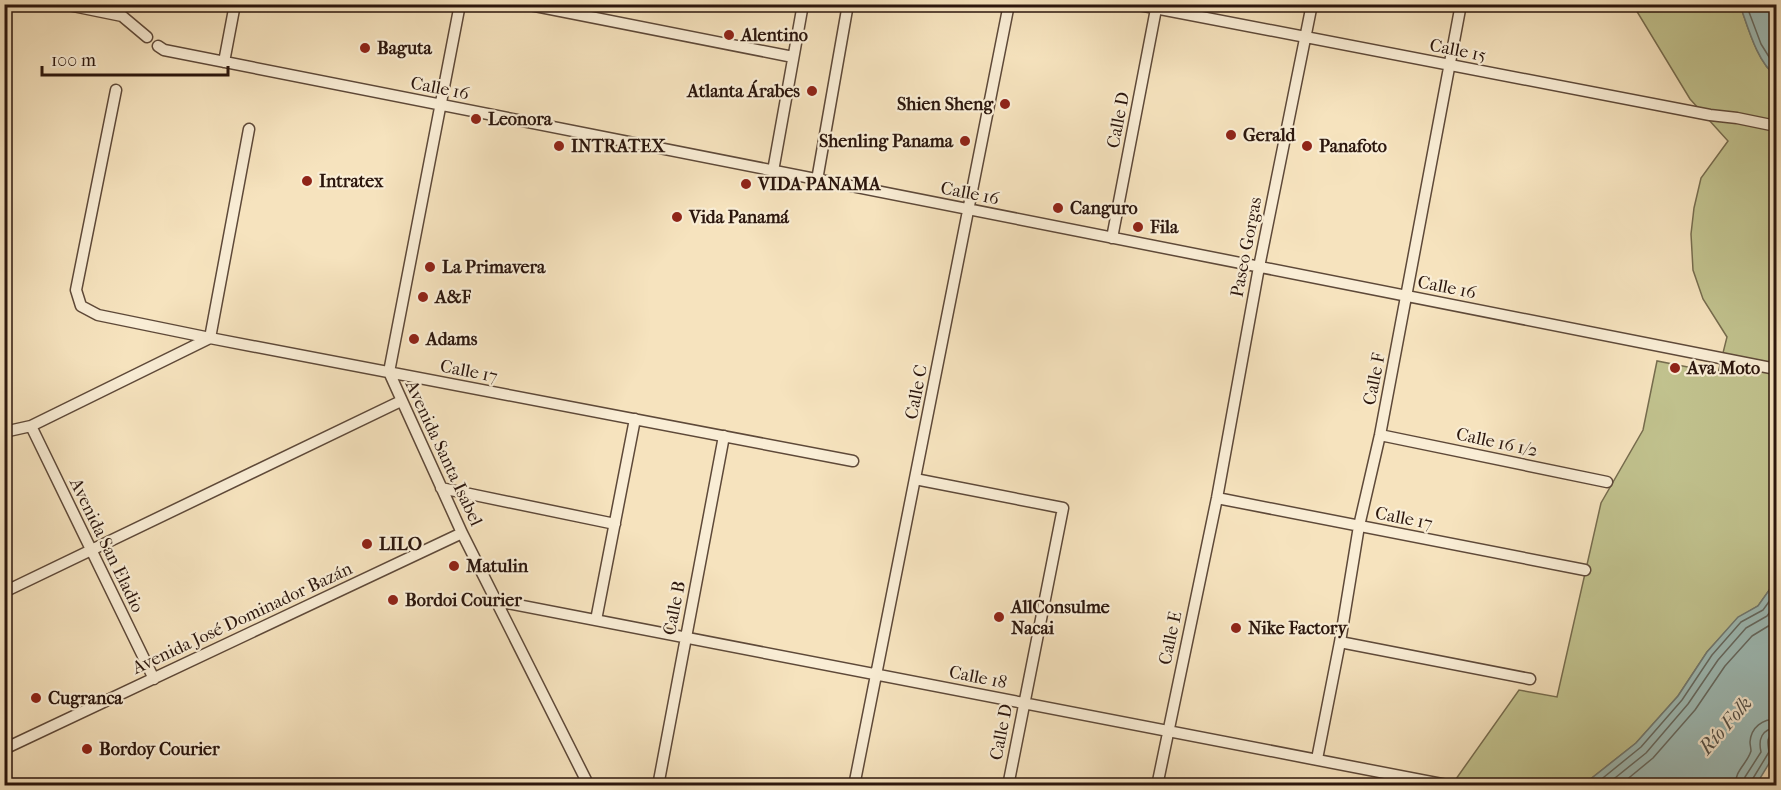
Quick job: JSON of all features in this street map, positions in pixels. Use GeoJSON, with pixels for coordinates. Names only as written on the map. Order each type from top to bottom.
{"type":"FeatureCollection","features":[{"type":"Feature","properties":{"kind":"street"},"geometry":{"type":"LineString","coordinates":[[63,4],[122,16],[147,37]]}},
{"type":"Feature","properties":{"kind":"street"},"geometry":{"type":"LineString","coordinates":[[122,16],[124,4]]}},
{"type":"Feature","properties":{"kind":"street"},"geometry":{"type":"LineString","coordinates":[[224,62],[235,4]]}},
{"type":"Feature","properties":{"kind":"street","name":"Avenida Santa Isabel"},"geometry":{"type":"LineString","coordinates":[[460,4],[389,372],[462,532],[589,786]]}},
{"type":"Feature","properties":{"kind":"street"},"geometry":{"type":"LineString","coordinates":[[525,4],[793,57]]}},
{"type":"Feature","properties":{"kind":"street"},"geometry":{"type":"LineString","coordinates":[[773,171],[802,4]]}},
{"type":"Feature","properties":{"kind":"street"},"geometry":{"type":"LineString","coordinates":[[817,180],[848,4]]}},
{"type":"Feature","properties":{"kind":"street","name":"Calle C"},"geometry":{"type":"LineString","coordinates":[[855,786],[1009,4]]}},
{"type":"Feature","properties":{"kind":"street","name":"Calle 15"},"geometry":{"type":"LineString","coordinates":[[1134,4],[1156,9],[1172,8],[1306,38],[1776,126]]}},
{"type":"Feature","properties":{"kind":"street","name":"Paseo Gorgas"},"geometry":{"type":"LineString","coordinates":[[1216,498],[1259,267],[1312,4]]}},
{"type":"Feature","properties":{"kind":"street","name":"Calle F"},"geometry":{"type":"LineString","coordinates":[[1317,759],[1340,642],[1359,526],[1380,435],[1461,4]]}},
{"type":"Feature","properties":{"kind":"street","name":"Calle D"},"geometry":{"type":"LineString","coordinates":[[1112,238],[1156,9]]}},
{"type":"Feature","properties":{"kind":"street","name":"Calle 16"},"geometry":{"type":"LineString","coordinates":[[158,46],[164,50],[224,62],[1776,369]]}},
{"type":"Feature","properties":{"kind":"street","name":"Calle 17"},"geometry":{"type":"LineString","coordinates":[[116,90],[76,290],[81,306],[98,315],[853,461]]}},
{"type":"Feature","properties":{"kind":"street"},"geometry":{"type":"LineString","coordinates":[[4,432],[31,426],[210,338],[249,129]]}},
{"type":"Feature","properties":{"kind":"street"},"geometry":{"type":"LineString","coordinates":[[4,592],[401,401]]}},
{"type":"Feature","properties":{"kind":"street"},"geometry":{"type":"LineString","coordinates":[[596,620],[635,419]]}},
{"type":"Feature","properties":{"kind":"street","name":"Avenida San Eladio"},"geometry":{"type":"LineString","coordinates":[[31,426],[154,679]]}},
{"type":"Feature","properties":{"kind":"street","name":"Calle 16 1/2"},"geometry":{"type":"LineString","coordinates":[[1380,435],[1607,482]]}},
{"type":"Feature","properties":{"kind":"street","name":"Calle B"},"geometry":{"type":"LineString","coordinates":[[658,786],[724,436]]}},
{"type":"Feature","properties":{"kind":"street","name":"Calle D"},"geometry":{"type":"LineString","coordinates":[[915,479],[1064,508],[1008,786]]}},
{"type":"Feature","properties":{"kind":"street"},"geometry":{"type":"LineString","coordinates":[[441,488],[615,524]]}},
{"type":"Feature","properties":{"kind":"street","name":"Calle 17"},"geometry":{"type":"LineString","coordinates":[[1216,498],[1585,570]]}},
{"type":"Feature","properties":{"kind":"street","name":"Calle E"},"geometry":{"type":"LineString","coordinates":[[1157,786],[1216,498]]}},
{"type":"Feature","properties":{"kind":"street","name":"Avenida José Dominador Bazán"},"geometry":{"type":"LineString","coordinates":[[4,749],[462,532]]}},
{"type":"Feature","properties":{"kind":"street","name":"Calle 18"},"geometry":{"type":"LineString","coordinates":[[497,601],[1452,786]]}},
{"type":"Feature","properties":{"kind":"street"},"geometry":{"type":"LineString","coordinates":[[1340,642],[1530,679]]}},
{"type":"Feature","properties":{"kind":"green space"},"geometry":{"type":"Polygon","coordinates":[[[1633,5],[1740,5],[1764,63],[1776,75],[1776,584],[1758,606],[1738,618],[1707,652],[1678,696],[1636,743],[1583,785],[1451,786],[1519,690],[1557,697],[1601,503],[1643,430],[1657,361],[1718,373],[1727,337],[1703,299],[1693,270],[1691,234],[1701,178],[1728,141],[1690,99],[1633,5]]]}},
{"type":"Feature","properties":{"kind":"water"},"geometry":{"type":"Polygon","coordinates":[[[1740,5],[1776,5],[1776,75],[1764,63],[1740,5]]]}},
{"type":"Feature","properties":{"kind":"water","name":"Río Folk"},"geometry":{"type":"Polygon","coordinates":[[[1776,584],[1776,739],[1773,743],[1776,752],[1756,785],[1583,785],[1636,743],[1678,696],[1707,652],[1738,617],[1758,606],[1776,584]]]}},
{"type":"Feature","properties":{"kind":"place","name":"Alentino"},"geometry":{"type":"Point","coordinates":[729,35]}},
{"type":"Feature","properties":{"kind":"place","name":"Baguta"},"geometry":{"type":"Point","coordinates":[365,48]}},
{"type":"Feature","properties":{"kind":"place","name":"Atlanta Árabes"},"geometry":{"type":"Point","coordinates":[812,91]}},
{"type":"Feature","properties":{"kind":"place","name":"Shien Sheng"},"geometry":{"type":"Point","coordinates":[1005,104]}},
{"type":"Feature","properties":{"kind":"place","name":"Leonora"},"geometry":{"type":"Point","coordinates":[476,119]}},
{"type":"Feature","properties":{"kind":"place","name":"Gerald"},"geometry":{"type":"Point","coordinates":[1231,135]}},
{"type":"Feature","properties":{"kind":"place","name":"Shenling Panama"},"geometry":{"type":"Point","coordinates":[965,141]}},
{"type":"Feature","properties":{"kind":"place","name":"INTRATEX"},"geometry":{"type":"Point","coordinates":[559,146]}},
{"type":"Feature","properties":{"kind":"place","name":"Panafoto"},"geometry":{"type":"Point","coordinates":[1307,146]}},
{"type":"Feature","properties":{"kind":"place","name":"Intratex"},"geometry":{"type":"Point","coordinates":[307,181]}},
{"type":"Feature","properties":{"kind":"place","name":"VIDA PANAMA"},"geometry":{"type":"Point","coordinates":[746,184]}},
{"type":"Feature","properties":{"kind":"place","name":"Canguro"},"geometry":{"type":"Point","coordinates":[1058,208]}},
{"type":"Feature","properties":{"kind":"place","name":"Vida Panamá"},"geometry":{"type":"Point","coordinates":[677,217]}},
{"type":"Feature","properties":{"kind":"place","name":"Fila"},"geometry":{"type":"Point","coordinates":[1138,227]}},
{"type":"Feature","properties":{"kind":"place","name":"La Primavera"},"geometry":{"type":"Point","coordinates":[430,267]}},
{"type":"Feature","properties":{"kind":"place","name":"A&F"},"geometry":{"type":"Point","coordinates":[423,297]}},
{"type":"Feature","properties":{"kind":"place","name":"Adams"},"geometry":{"type":"Point","coordinates":[414,339]}},
{"type":"Feature","properties":{"kind":"place","name":"Ava Moto"},"geometry":{"type":"Point","coordinates":[1675,368]}},
{"type":"Feature","properties":{"kind":"place","name":"LILO"},"geometry":{"type":"Point","coordinates":[367,544]}},
{"type":"Feature","properties":{"kind":"place","name":"Matulin"},"geometry":{"type":"Point","coordinates":[454,566]}},
{"type":"Feature","properties":{"kind":"place","name":"Bordoi Courier"},"geometry":{"type":"Point","coordinates":[393,600]}},
{"type":"Feature","properties":{"kind":"place","name":"AllConsulme Nacai"},"geometry":{"type":"Point","coordinates":[999,617]}},
{"type":"Feature","properties":{"kind":"place","name":"Nike Factory"},"geometry":{"type":"Point","coordinates":[1236,628]}},
{"type":"Feature","properties":{"kind":"place","name":"Cugranca"},"geometry":{"type":"Point","coordinates":[36,698]}},
{"type":"Feature","properties":{"kind":"place","name":"Bordoy Courier"},"geometry":{"type":"Point","coordinates":[87,749]}}]}
